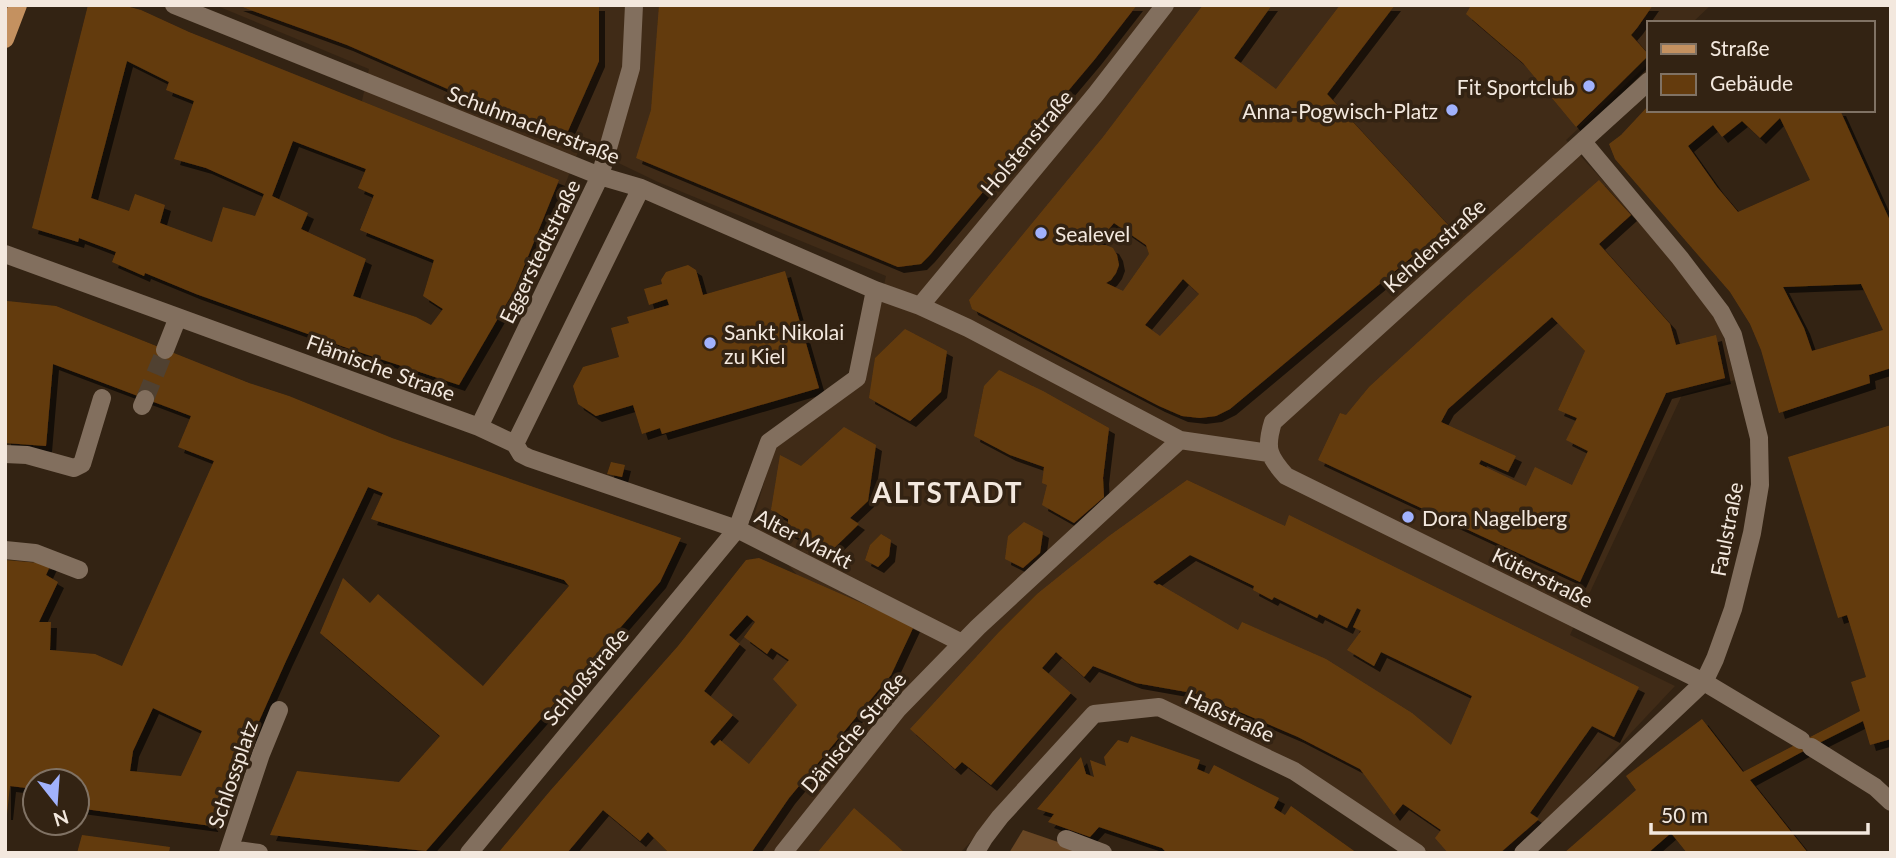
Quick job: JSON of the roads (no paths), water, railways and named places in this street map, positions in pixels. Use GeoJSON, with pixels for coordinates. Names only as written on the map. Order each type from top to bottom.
{"type":"FeatureCollection","features":[{"type":"Feature","properties":{"kind":"main road"},"geometry":{"type":"LineString","coordinates":[[5,39],[18,5]]}},
{"type":"Feature","properties":{"kind":"street","name":"Schuhmacherstraße"},"geometry":{"type":"LineString","coordinates":[[174,5],[600,176],[641,188],[875,290]]}},
{"type":"Feature","properties":{"kind":"street","name":"Eggerstedtstraße"},"geometry":{"type":"LineString","coordinates":[[479,427],[600,176],[631,68],[634,5]]}},
{"type":"Feature","properties":{"kind":"street","name":"Holstenstraße"},"geometry":{"type":"LineString","coordinates":[[920,306],[1096,94],[1165,5]]}},
{"type":"Feature","properties":{"kind":"street","name":"Kehdenstraße"},"geometry":{"type":"LineString","coordinates":[[1269,453],[1268,437],[1273,422],[1647,83]]}},
{"type":"Feature","properties":{"kind":"street","name":"Faulstraße"},"geometry":{"type":"LineString","coordinates":[[1523,853],[1704,682],[1733,609],[1760,485],[1759,438],[1733,335],[1721,312],[1680,258],[1583,142]]}},
{"type":"Feature","properties":{"kind":"street"},"geometry":{"type":"LineString","coordinates":[[516,444],[641,188]]}},
{"type":"Feature","properties":{"kind":"street","name":"Flämische Straße"},"geometry":{"type":"LineString","coordinates":[[5,254],[479,427],[516,444],[522,454],[529,458],[737,529]]}},
{"type":"Feature","properties":{"kind":"street"},"geometry":{"type":"LineString","coordinates":[[875,290],[920,306],[968,328],[1180,440],[1269,453]]}},
{"type":"Feature","properties":{"kind":"street","name":"Alter Markt"},"geometry":{"type":"LineString","coordinates":[[875,290],[857,378],[769,443],[737,529],[962,643]]}},
{"type":"Feature","properties":{"kind":"street"},"geometry":{"type":"LineString","coordinates":[[165,350],[178,317]]}},
{"type":"Feature","properties":{"kind":"street"},"geometry":{"type":"LineString","coordinates":[[5,454],[27,455],[74,468],[82,464],[102,398]]}},
{"type":"Feature","properties":{"kind":"street"},"geometry":{"type":"LineString","coordinates":[[962,643],[1180,440]]}},
{"type":"Feature","properties":{"kind":"street","name":"Küterstraße"},"geometry":{"type":"LineString","coordinates":[[1269,453],[1286,476],[1704,682],[1875,787],[1891,802]]}},
{"type":"Feature","properties":{"kind":"street","name":"Schloßstraße"},"geometry":{"type":"LineString","coordinates":[[469,853],[737,529]]}},
{"type":"Feature","properties":{"kind":"street"},"geometry":{"type":"LineString","coordinates":[[5,550],[35,553],[79,570]]}},
{"type":"Feature","properties":{"kind":"street","name":"Dänische Straße"},"geometry":{"type":"LineString","coordinates":[[783,853],[898,709],[962,643]]}},
{"type":"Feature","properties":{"kind":"street","name":"Haßstraße"},"geometry":{"type":"LineString","coordinates":[[975,853],[1000,817],[1094,714],[1159,707],[1294,771],[1413,851]]}},
{"type":"Feature","properties":{"kind":"street","name":"Schlossplatz"},"geometry":{"type":"LineString","coordinates":[[229,851],[261,754],[279,710]]}},
{"type":"Feature","properties":{"kind":"street"},"geometry":{"type":"LineString","coordinates":[[1066,839],[1103,853]]}},
{"type":"Feature","properties":{"kind":"street"},"geometry":{"type":"LineString","coordinates":[[229,851],[260,853]]}},
{"type":"Feature","properties":{"kind":"tunnel"},"geometry":{"type":"LineString","coordinates":[[145,399],[165,350]]}},
{"type":"Feature","properties":{"kind":"place","name":"Fit Sportclub"},"geometry":{"type":"Point","coordinates":[1589,86]}},
{"type":"Feature","properties":{"kind":"place","name":"Anna-Pogwisch-Platz"},"geometry":{"type":"Point","coordinates":[1452,110]}},
{"type":"Feature","properties":{"kind":"place","name":"Sealevel"},"geometry":{"type":"Point","coordinates":[1041,233]}},
{"type":"Feature","properties":{"kind":"place","name":"Sankt Nikolai zu Kiel"},"geometry":{"type":"Point","coordinates":[710,343]}},
{"type":"Feature","properties":{"kind":"place","name":"Dora Nagelberg"},"geometry":{"type":"Point","coordinates":[1408,517]}},
{"type":"Feature","properties":{"kind":"district","name":"ALTSTADT"},"geometry":{"type":"Point","coordinates":[948,492]}}]}
